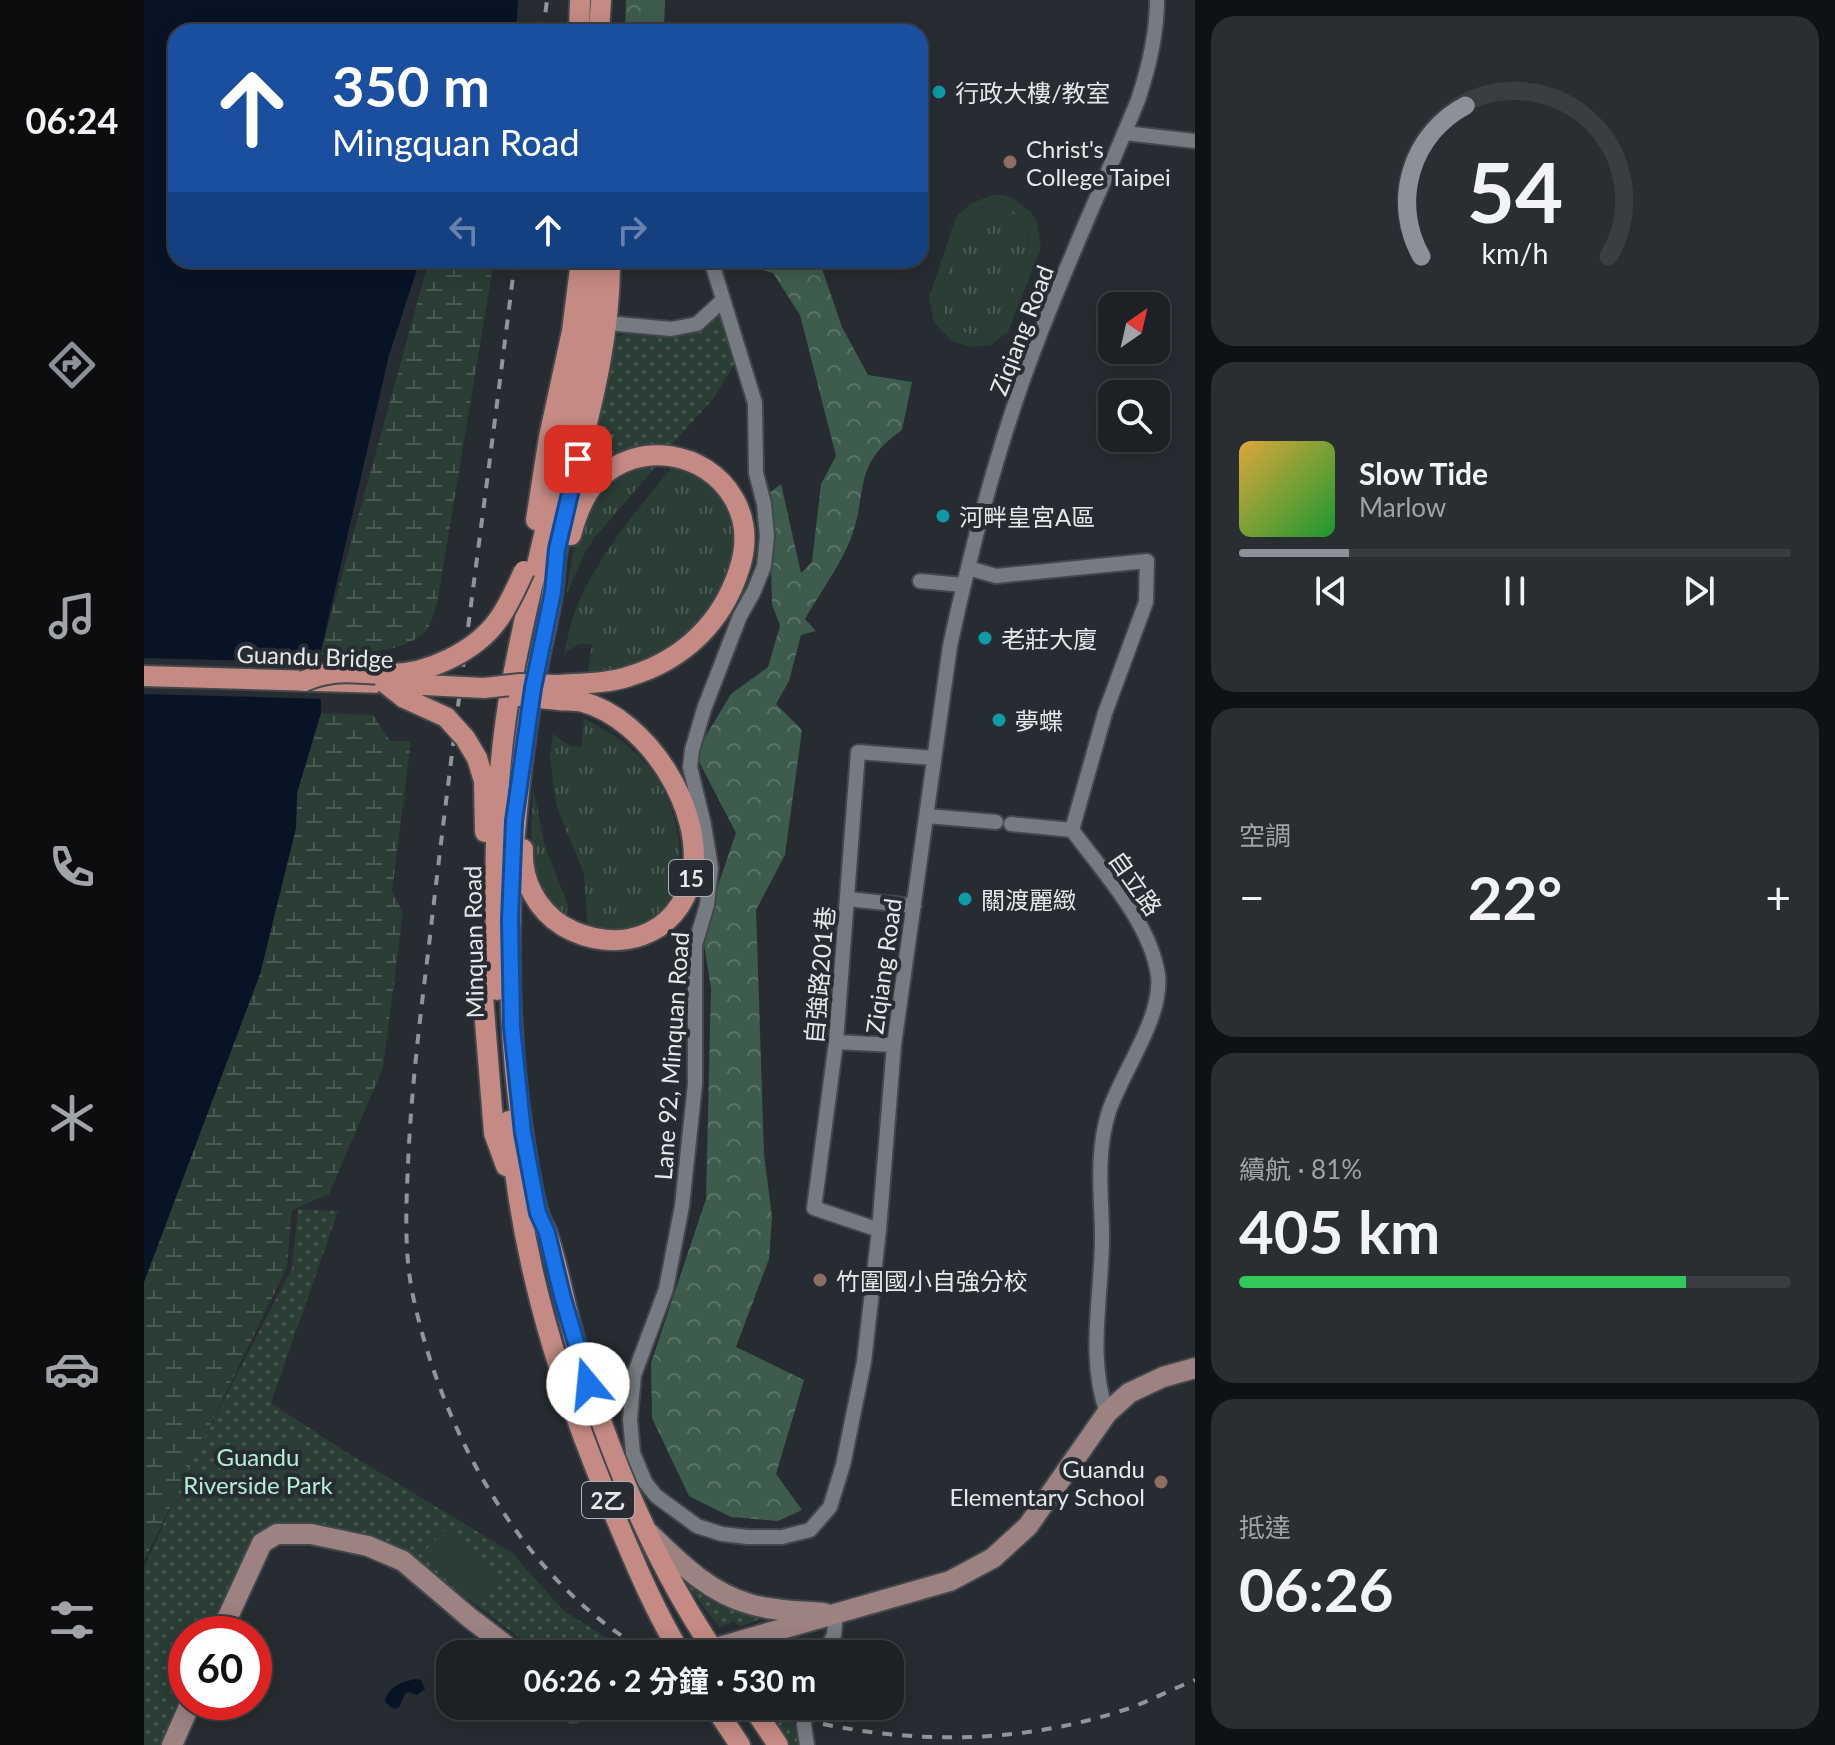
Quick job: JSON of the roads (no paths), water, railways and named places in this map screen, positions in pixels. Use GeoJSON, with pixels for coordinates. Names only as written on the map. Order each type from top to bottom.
{"type":"FeatureCollection","features":[{"type":"Feature","properties":{"kind":"main road"},"geometry":{"type":"LineString","coordinates":[[579,24],[580,0]]}},
{"type":"Feature","properties":{"kind":"main road"},"geometry":{"type":"LineString","coordinates":[[600,24],[601,0]]}},
{"type":"Feature","properties":{"kind":"main road"},"geometry":{"type":"LineString","coordinates":[[304,681],[325,672],[394,674],[434,665],[471,647],[497,622],[524,571],[535,525],[549,437],[572,331],[580,268]]}},
{"type":"Feature","properties":{"kind":"main road","name":"Minquan Road"},"geometry":{"type":"LineString","coordinates":[[593,268],[594,297],[585,358],[533,576],[511,686],[502,761],[502,920],[523,1133],[538,1213],[547,1233],[588,1384],[643,1526],[682,1602],[707,1640]]}},
{"type":"Feature","properties":{"kind":"main road"},"geometry":{"type":"LineString","coordinates":[[553,592],[557,549],[599,369],[607,323],[610,268]]}},
{"type":"Feature","properties":{"kind":"main road","name":"Guandu Bridge"},"geometry":{"type":"LineString","coordinates":[[144,676],[484,688],[519,696],[558,693],[641,672],[691,645],[715,621],[733,589],[744,553],[745,528],[734,500],[720,481],[699,465],[676,456],[647,455],[625,461],[606,473],[590,490],[575,521],[553,592]]}},
{"type":"Feature","properties":{"kind":"main road","name":"2乙"},"geometry":{"type":"LineString","coordinates":[[523,770],[533,688],[553,592]]}},
{"type":"Feature","properties":{"kind":"main road"},"geometry":{"type":"LineString","coordinates":[[385,683],[404,698],[446,717],[465,738],[477,758],[484,781],[482,984],[494,1133],[517,1196]]}},
{"type":"Feature","properties":{"kind":"main road","name":"Guandu Bridge"},"geometry":{"type":"LineString","coordinates":[[523,770],[526,802],[522,855],[527,880],[541,909],[587,939],[618,942],[649,934],[677,909],[692,876],[693,843],[685,808],[670,776],[642,739],[607,713],[558,693]]}},
{"type":"Feature","properties":{"kind":"main road","name":"Minquan Road"},"geometry":{"type":"LineString","coordinates":[[523,770],[502,920],[497,990],[517,1196],[545,1327],[565,1391],[669,1640]]}},
{"type":"Feature","properties":{"kind":"main road"},"geometry":{"type":"LineString","coordinates":[[723,1720],[740,1745]]}},
{"type":"Feature","properties":{"kind":"main road"},"geometry":{"type":"LineString","coordinates":[[761,1720],[778,1745]]}},
{"type":"Feature","properties":{"kind":"street","name":"Ziqiang Road"},"geometry":{"type":"LineString","coordinates":[[634,1375],[630,1419],[633,1453],[645,1482],[675,1512],[697,1526],[722,1534],[782,1537],[810,1530],[830,1507],[843,1465],[864,1362],[879,1230],[894,1045],[933,758],[963,585],[992,479],[1036,342],[1125,133],[1150,64],[1157,0]]}},
{"type":"Feature","properties":{"kind":"street"},"geometry":{"type":"LineString","coordinates":[[1125,133],[1195,141]]}},
{"type":"Feature","properties":{"kind":"street"},"geometry":{"type":"LineString","coordinates":[[607,323],[671,329],[697,324],[723,300],[713,268]]}},
{"type":"Feature","properties":{"kind":"street","name":"Lane 92, Minquan Road"},"geometry":{"type":"LineString","coordinates":[[634,1375],[666,1289],[682,1206],[695,1084],[695,945],[707,905],[711,868],[690,767],[692,750],[704,709],[735,629],[764,566],[767,536],[764,504],[756,473],[755,403],[723,300]]}},
{"type":"Feature","properties":{"kind":"street"},"geometry":{"type":"LineString","coordinates":[[927,816],[1072,830],[1105,713],[1146,602],[1147,561],[996,576],[968,568]]}},
{"type":"Feature","properties":{"kind":"street"},"geometry":{"type":"LineString","coordinates":[[920,581],[963,585]]}},
{"type":"Feature","properties":{"kind":"street","name":"自強路201巷"},"geometry":{"type":"LineString","coordinates":[[879,1230],[814,1208],[836,1042],[858,752],[933,758]]}},
{"type":"Feature","properties":{"kind":"street","name":"自立路"},"geometry":{"type":"LineString","coordinates":[[1072,830],[1150,943],[1159,989],[1153,1015],[1126,1069],[1101,1138],[1098,1181],[1102,1232],[1097,1382],[1107,1413]]}},
{"type":"Feature","properties":{"kind":"street"},"geometry":{"type":"LineString","coordinates":[[848,899],[914,906]]}},
{"type":"Feature","properties":{"kind":"street"},"geometry":{"type":"LineString","coordinates":[[836,1042],[894,1045]]}},
{"type":"Feature","properties":{"kind":"street"},"geometry":{"type":"LineString","coordinates":[[750,1640],[950,1581],[993,1558],[1028,1526],[1107,1413],[1129,1393],[1163,1377],[1195,1368]]}},
{"type":"Feature","properties":{"kind":"street"},"geometry":{"type":"LineString","coordinates":[[565,1391],[634,1375]]}},
{"type":"Feature","properties":{"kind":"street"},"geometry":{"type":"LineString","coordinates":[[643,1526],[688,1571],[738,1600],[753,1605],[836,1614]]}},
{"type":"Feature","properties":{"kind":"street"},"geometry":{"type":"LineString","coordinates":[[228,1616],[256,1552],[268,1537],[311,1534],[368,1546],[403,1561],[499,1640]]}},
{"type":"Feature","properties":{"kind":"street"},"geometry":{"type":"LineString","coordinates":[[831,1640],[836,1614]]}},
{"type":"Feature","properties":{"kind":"street"},"geometry":{"type":"LineString","coordinates":[[470,1618],[489,1640]]}},
{"type":"Feature","properties":{"kind":"street"},"geometry":{"type":"LineString","coordinates":[[172,1745],[183,1720]]}},
{"type":"Feature","properties":{"kind":"street"},"geometry":{"type":"LineString","coordinates":[[805,1720],[807,1745]]}},
{"type":"Feature","properties":{"kind":"water"},"geometry":{"type":"Polygon","coordinates":[[[144,0],[518,0],[516,24],[168,24],[168,268],[417,268],[389,355],[320,655],[321,713],[297,793],[296,828],[260,974],[144,1282],[144,0]]]}},
{"type":"Feature","properties":{"kind":"water"},"geometry":{"type":"Polygon","coordinates":[[[415,1679],[421,1680],[425,1689],[417,1695],[408,1692],[399,1707],[394,1709],[386,1703],[385,1699],[393,1688],[415,1679]]]}},
{"type":"Feature","properties":{"kind":"railway"},"geometry":{"type":"LineString","coordinates":[[544,24],[547,0]]}},
{"type":"Feature","properties":{"kind":"railway"},"geometry":{"type":"LineString","coordinates":[[514,268],[416,1055],[407,1181],[408,1263],[413,1296],[443,1395],[464,1444],[489,1490],[519,1535],[552,1575],[590,1611],[628,1640]]}},
{"type":"Feature","properties":{"kind":"railway"},"geometry":{"type":"LineString","coordinates":[[823,1724],[861,1731],[938,1737],[1014,1734],[1090,1720],[1127,1709],[1195,1680]]}},
{"type":"Feature","properties":{"kind":"place","name":"行政大樓/教室"},"geometry":{"type":"Point","coordinates":[939,92]}},
{"type":"Feature","properties":{"kind":"place","name":"Christ's College Taipei"},"geometry":{"type":"Point","coordinates":[1010,162]}},
{"type":"Feature","properties":{"kind":"place","name":"河畔皇宮A區"},"geometry":{"type":"Point","coordinates":[943,516]}},
{"type":"Feature","properties":{"kind":"place","name":"老莊大廈"},"geometry":{"type":"Point","coordinates":[985,638]}},
{"type":"Feature","properties":{"kind":"place","name":"夢蝶"},"geometry":{"type":"Point","coordinates":[999,720]}},
{"type":"Feature","properties":{"kind":"place","name":"關渡麗緻"},"geometry":{"type":"Point","coordinates":[965,899]}},
{"type":"Feature","properties":{"kind":"place","name":"竹圍國小自強分校"},"geometry":{"type":"Point","coordinates":[820,1280]}},
{"type":"Feature","properties":{"kind":"place","name":"Guandu Elementary School"},"geometry":{"type":"Point","coordinates":[1161,1482]}},
{"type":"Feature","properties":{"kind":"park label","name":"Guandu Riverside Park"},"geometry":{"type":"Point","coordinates":[258,1470]}}]}
